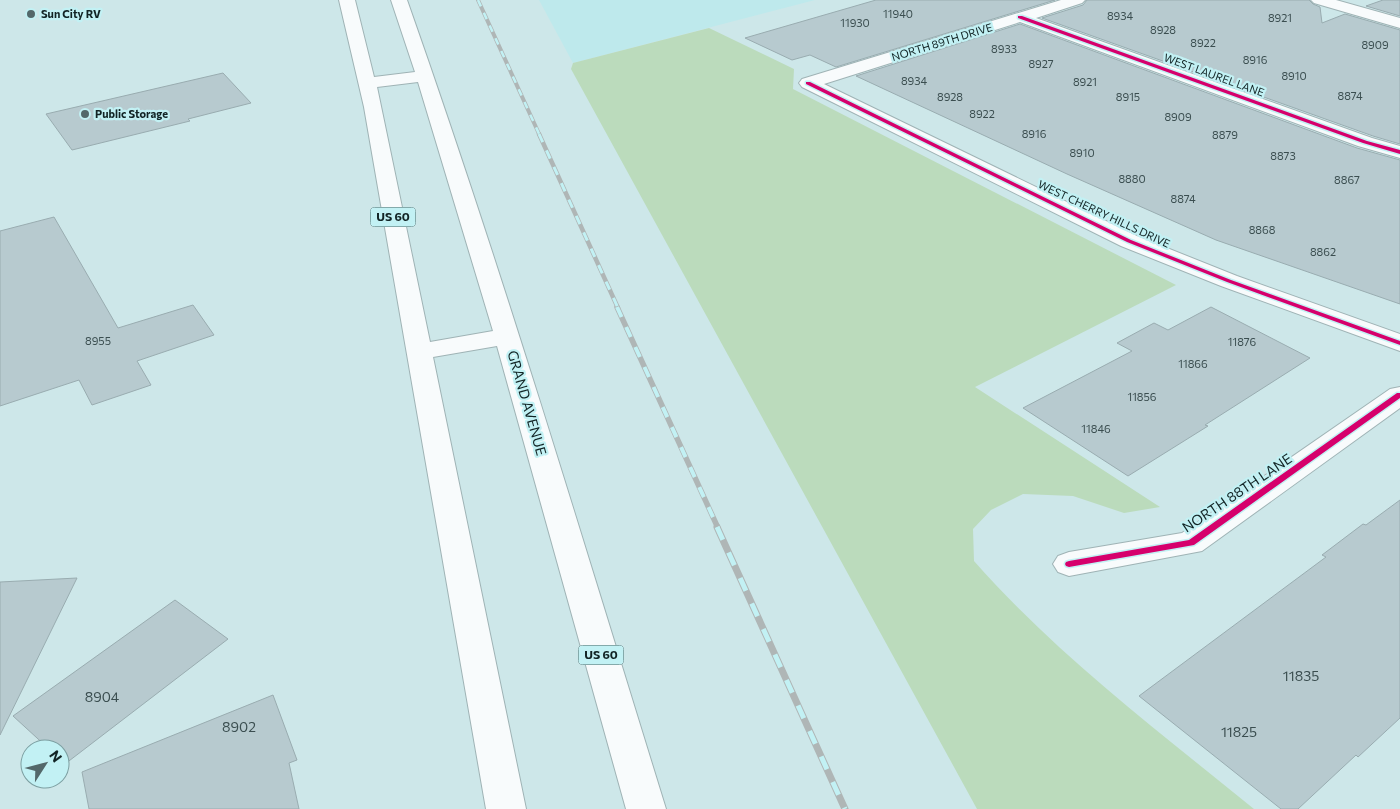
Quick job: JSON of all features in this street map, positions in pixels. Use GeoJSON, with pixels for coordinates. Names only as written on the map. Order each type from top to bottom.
{"type":"FeatureCollection","features":[{"type":"Feature","properties":{"kind":"main road","name":"US 60"},"geometry":{"type":"LineString","coordinates":[[347,0],[368,83],[506,809]]}},
{"type":"Feature","properties":{"kind":"main road","name":"GRAND AVENUE"},"geometry":{"type":"LineString","coordinates":[[399,0],[426,76],[508,336],[646,809]]}},
{"type":"Feature","properties":{"kind":"main road","name":"NORTH 89TH DRIVE"},"geometry":{"type":"LineString","coordinates":[[808,84],[1077,0]]}},
{"type":"Feature","properties":{"kind":"main road"},"geometry":{"type":"LineString","coordinates":[[1318,0],[1400,24]]}},
{"type":"Feature","properties":{"kind":"main road","name":"WEST LAUREL LANE"},"geometry":{"type":"LineString","coordinates":[[1020,17],[1365,142],[1400,152]]}},
{"type":"Feature","properties":{"kind":"main road"},"geometry":{"type":"LineString","coordinates":[[368,83],[426,76]]}},
{"type":"Feature","properties":{"kind":"main road","name":"WEST CHERRY HILLS DRIVE"},"geometry":{"type":"LineString","coordinates":[[808,84],[1130,241],[1229,281],[1400,343]]}},
{"type":"Feature","properties":{"kind":"main road"},"geometry":{"type":"LineString","coordinates":[[418,352],[508,336]]}},
{"type":"Feature","properties":{"kind":"main road","name":"NORTH 88TH LANE"},"geometry":{"type":"LineString","coordinates":[[1069,564],[1191,543],[1400,395]]}},
{"type":"Feature","properties":{"kind":"shaded area"},"geometry":{"type":"Polygon","coordinates":[[[539,0],[815,0],[573,63],[539,0]]]}},
{"type":"Feature","properties":{"kind":"green space"},"geometry":{"type":"Polygon","coordinates":[[[709,28],[794,69],[793,89],[1176,285],[975,387],[1160,507],[1124,513],[1073,496],[1023,494],[991,510],[973,529],[974,561],[1073,660],[1254,809],[977,809],[571,69],[573,63],[709,28]]]}},
{"type":"Feature","properties":{"kind":"building"},"geometry":{"type":"Polygon","coordinates":[[[876,0],[1055,0],[836,67],[810,55],[792,60],[745,38],[876,0]]]}},
{"type":"Feature","properties":{"kind":"building"},"geometry":{"type":"Polygon","coordinates":[[[1087,0],[1309,0],[1320,7],[1322,23],[1345,14],[1400,30],[1400,144],[1042,18],[1083,5],[1087,0]]]}},
{"type":"Feature","properties":{"kind":"building"},"geometry":{"type":"Polygon","coordinates":[[[1383,0],[1400,0],[1400,16],[1366,6],[1383,0]]]}},
{"type":"Feature","properties":{"kind":"building"},"geometry":{"type":"Polygon","coordinates":[[[1020,24],[1357,148],[1400,160],[1400,304],[1216,240],[1067,174],[856,76],[1020,24]]]}},
{"type":"Feature","properties":{"kind":"building"},"geometry":{"type":"Polygon","coordinates":[[[223,73],[251,103],[188,119],[190,121],[72,150],[46,114],[223,73]]]}},
{"type":"Feature","properties":{"kind":"building"},"geometry":{"type":"Polygon","coordinates":[[[54,217],[118,328],[193,305],[214,335],[137,361],[151,385],[92,405],[79,380],[0,406],[0,231],[54,217]]]}},
{"type":"Feature","properties":{"kind":"building"},"geometry":{"type":"Polygon","coordinates":[[[1211,307],[1310,358],[1205,425],[1208,426],[1128,476],[1023,408],[1132,351],[1117,343],[1154,323],[1168,330],[1211,307]]]}},
{"type":"Feature","properties":{"kind":"building"},"geometry":{"type":"Polygon","coordinates":[[[1400,500],[1400,718],[1358,757],[1356,755],[1298,809],[1281,809],[1139,696],[1326,557],[1322,555],[1363,524],[1366,525],[1400,500]]]}},
{"type":"Feature","properties":{"kind":"building"},"geometry":{"type":"Polygon","coordinates":[[[77,578],[0,735],[0,582],[77,578]]]}},
{"type":"Feature","properties":{"kind":"building"},"geometry":{"type":"Polygon","coordinates":[[[175,600],[228,639],[70,760],[70,739],[38,739],[13,716],[175,600]]]}},
{"type":"Feature","properties":{"kind":"building"},"geometry":{"type":"Polygon","coordinates":[[[273,695],[297,760],[289,763],[299,809],[89,809],[82,772],[273,695]]]}},
{"type":"Feature","properties":{"kind":"railway"},"geometry":{"type":"LineString","coordinates":[[478,0],[540,136]]}},
{"type":"Feature","properties":{"kind":"railway"},"geometry":{"type":"LineString","coordinates":[[539,134],[618,308]]}},
{"type":"Feature","properties":{"kind":"railway"},"geometry":{"type":"LineString","coordinates":[[617,307],[718,528]]}},
{"type":"Feature","properties":{"kind":"railway"},"geometry":{"type":"LineString","coordinates":[[717,527],[845,809]]}},
{"type":"Feature","properties":{"kind":"cycle path"},"geometry":{"type":"LineString","coordinates":[[1020,17],[1365,142],[1400,152]]}},
{"type":"Feature","properties":{"kind":"cycle path"},"geometry":{"type":"LineString","coordinates":[[808,83],[1129,241],[1229,281],[1400,343]]}},
{"type":"Feature","properties":{"kind":"cycle path"},"geometry":{"type":"LineString","coordinates":[[1069,564],[1191,543],[1400,395]]}},
{"type":"Feature","properties":{"kind":"place","name":"Sun City RV"},"geometry":{"type":"Point","coordinates":[31,14]}},
{"type":"Feature","properties":{"kind":"place","name":"Public Storage"},"geometry":{"type":"Point","coordinates":[85,114]}}]}
